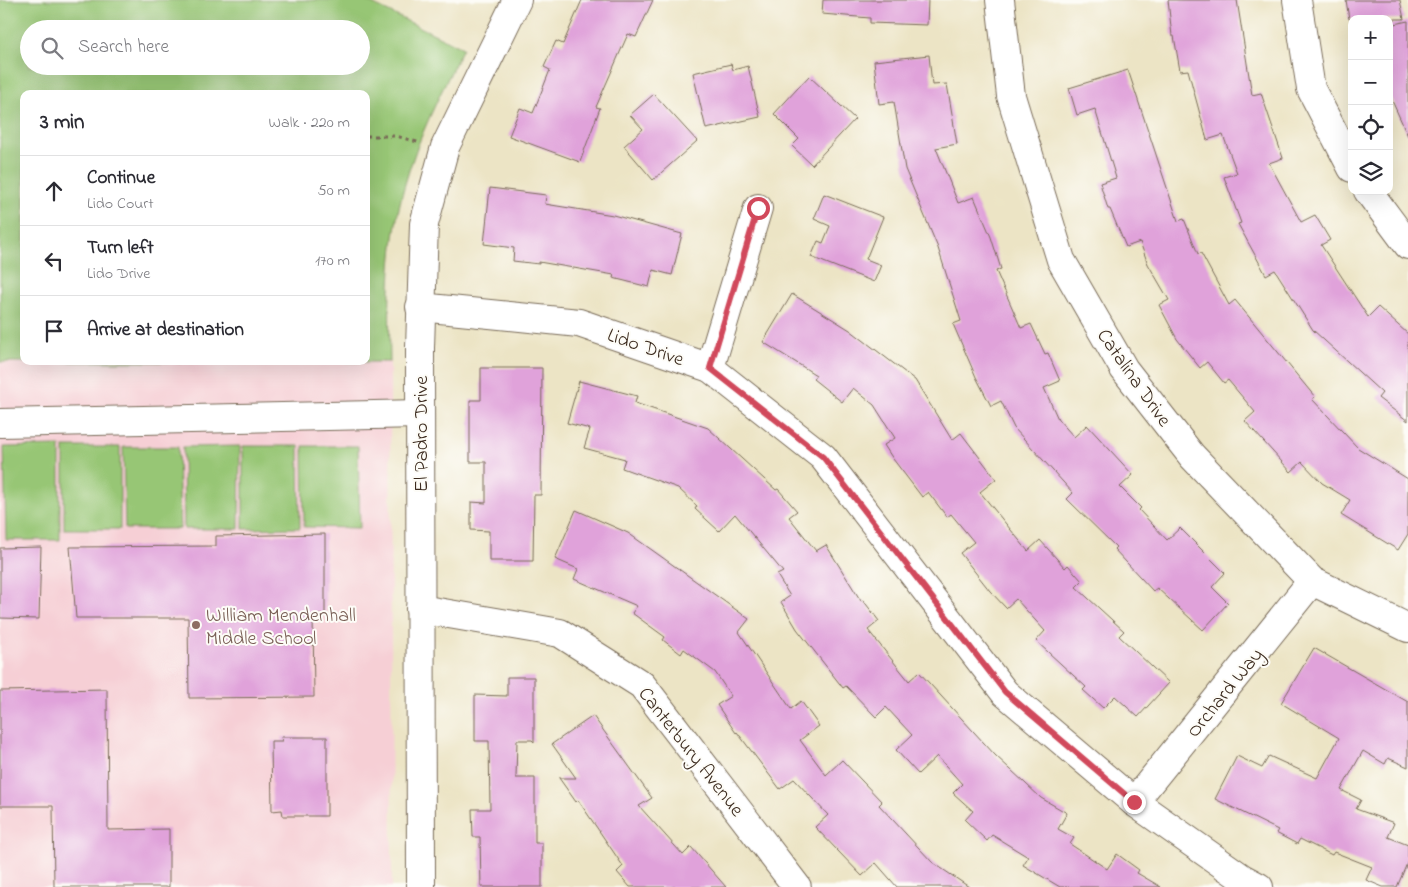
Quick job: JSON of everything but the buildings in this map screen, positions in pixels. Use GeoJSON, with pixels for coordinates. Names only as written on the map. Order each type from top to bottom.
{"type":"FeatureCollection","features":[{"type":"Feature","properties":{"kind":"street","name":"El Padro Drive"},"geometry":{"type":"LineString","coordinates":[[421,887],[420,308],[424,224],[445,147],[517,0]]}},
{"type":"Feature","properties":{"kind":"street","name":"Catalina Drive"},"geometry":{"type":"LineString","coordinates":[[1000,0],[1011,96],[1061,260],[1124,369],[1192,456],[1312,581],[1408,628]]}},
{"type":"Feature","properties":{"kind":"street"},"geometry":{"type":"LineString","coordinates":[[1297,0],[1311,90],[1348,160]]}},
{"type":"Feature","properties":{"kind":"street"},"geometry":{"type":"LineString","coordinates":[[1371,195],[1408,245]]}},
{"type":"Feature","properties":{"kind":"street"},"geometry":{"type":"LineString","coordinates":[[710,368],[758,208]]}},
{"type":"Feature","properties":{"kind":"street","name":"Lido Drive"},"geometry":{"type":"LineString","coordinates":[[420,308],[579,323],[710,368],[823,457],[1005,692],[1134,802],[1242,878],[1259,887]]}},
{"type":"Feature","properties":{"kind":"street"},"geometry":{"type":"LineString","coordinates":[[0,422],[420,414]]}},
{"type":"Feature","properties":{"kind":"street","name":"Orchard Way"},"geometry":{"type":"LineString","coordinates":[[1134,802],[1312,581]]}},
{"type":"Feature","properties":{"kind":"street","name":"Canterbury Avenue"},"geometry":{"type":"LineString","coordinates":[[420,609],[560,633],[642,685],[797,887]]}},
{"type":"Feature","properties":{"kind":"path"},"geometry":{"type":"LineString","coordinates":[[370,136],[396,136],[422,143]]}},
{"type":"Feature","properties":{"kind":"shaded area","name":"William Mendenhall Middle School"},"geometry":{"type":"Polygon","coordinates":[[[370,362],[390,362],[392,887],[0,887],[0,363],[20,363],[20,365],[370,365],[370,362]]]}},
{"type":"Feature","properties":{"kind":"green space"},"geometry":{"type":"Polygon","coordinates":[[[0,0],[364,0],[463,48],[423,132],[410,166],[399,206],[391,273],[390,362],[370,362],[370,90],[20,90],[20,362],[0,362],[0,0]]]}},
{"type":"Feature","properties":{"kind":"green space"},"geometry":{"type":"Polygon","coordinates":[[[60,446],[60,540],[6,540],[4,447],[60,446]]]}},
{"type":"Feature","properties":{"kind":"green space"},"geometry":{"type":"Polygon","coordinates":[[[240,446],[239,529],[184,529],[183,447],[240,446]]]}},
{"type":"Feature","properties":{"kind":"green space"},"geometry":{"type":"Polygon","coordinates":[[[243,446],[299,446],[300,528],[243,529],[243,446]]]}},
{"type":"Feature","properties":{"kind":"green space"},"geometry":{"type":"Polygon","coordinates":[[[303,446],[358,446],[360,528],[304,527],[303,446]]]}},
{"type":"Feature","properties":{"kind":"green space"},"geometry":{"type":"Polygon","coordinates":[[[64,447],[120,447],[120,529],[64,529],[64,447]]]}},
{"type":"Feature","properties":{"kind":"green space"},"geometry":{"type":"Polygon","coordinates":[[[123,447],[178,447],[180,529],[125,529],[123,447]]]}},
{"type":"Feature","properties":{"kind":"place","name":"William Mendenhall Middle School"},"geometry":{"type":"Point","coordinates":[196,625]}},
{"type":"Feature","properties":{"kind":"route"},"geometry":{"type":"LineString","coordinates":[[758,208],[710,368],[823,457],[1005,692],[1134,802]]}}]}
